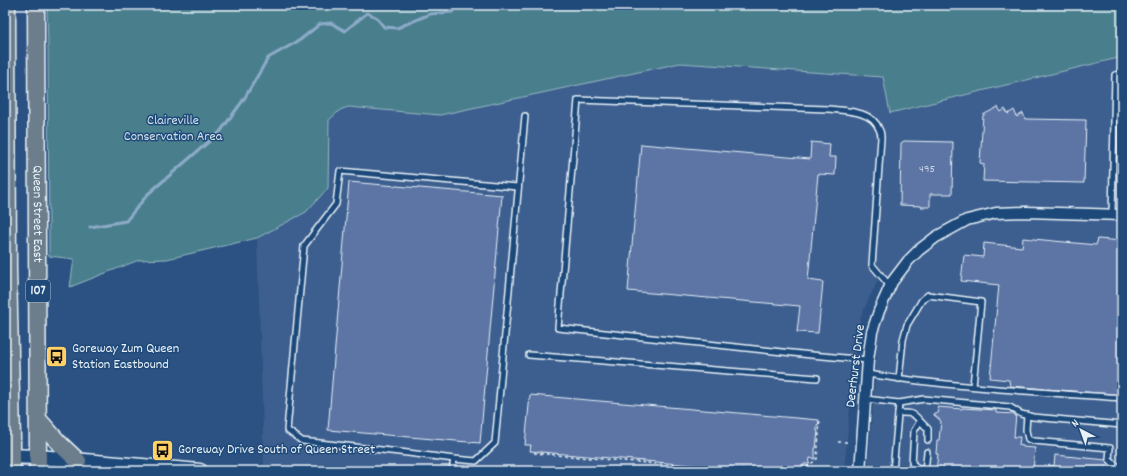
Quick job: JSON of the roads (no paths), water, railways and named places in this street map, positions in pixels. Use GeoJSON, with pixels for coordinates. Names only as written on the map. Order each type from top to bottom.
{"type":"FeatureCollection","features":[{"type":"Feature","properties":{"kind":"main road","name":"Queen Street East"},"geometry":{"type":"LineString","coordinates":[[7,5],[7,331],[10,461]]}},
{"type":"Feature","properties":{"kind":"main road","name":"Queen Street East"},"geometry":{"type":"LineString","coordinates":[[36,5],[38,464]]}},
{"type":"Feature","properties":{"kind":"main road"},"geometry":{"type":"LineString","coordinates":[[38,419],[59,444],[78,461]]}},
{"type":"Feature","properties":{"kind":"main road"},"geometry":{"type":"LineString","coordinates":[[10,461],[38,464],[78,461],[200,471]]}},
{"type":"Feature","properties":{"kind":"street","name":"Deerhurst Drive"},"geometry":{"type":"LineString","coordinates":[[860,471],[868,360],[872,332],[879,311],[892,282],[908,261],[919,250],[936,237],[967,220],[996,213],[1026,212],[1117,215]]}},
{"type":"Feature","properties":{"kind":"lane"},"geometry":{"type":"LineString","coordinates":[[1117,215],[1114,75],[1122,73]]}},
{"type":"Feature","properties":{"kind":"lane"},"geometry":{"type":"LineString","coordinates":[[868,360],[558,328],[578,100],[828,109],[863,114],[873,120],[880,129],[881,138],[872,265],[890,286]]}},
{"type":"Feature","properties":{"kind":"lane"},"geometry":{"type":"LineString","coordinates":[[518,187],[340,171],[336,204],[304,246],[287,430],[302,441],[476,461],[495,443],[525,116]]}},
{"type":"Feature","properties":{"kind":"lane"},"geometry":{"type":"LineString","coordinates":[[899,379],[903,340],[907,325],[922,300],[928,296],[981,302],[973,386]]}},
{"type":"Feature","properties":{"kind":"lane"},"geometry":{"type":"LineString","coordinates":[[529,356],[817,378]]}},
{"type":"Feature","properties":{"kind":"lane"},"geometry":{"type":"LineString","coordinates":[[867,374],[899,379],[973,386],[1122,398]]}},
{"type":"Feature","properties":{"kind":"lane"},"geometry":{"type":"LineString","coordinates":[[866,399],[899,403],[924,399],[1010,407],[1022,414],[1033,417],[1122,425]]}},
{"type":"Feature","properties":{"kind":"lane"},"geometry":{"type":"LineString","coordinates":[[894,471],[899,403]]}},
{"type":"Feature","properties":{"kind":"lane"},"geometry":{"type":"LineString","coordinates":[[898,413],[909,413],[915,415],[928,429],[928,440]]}},
{"type":"Feature","properties":{"kind":"lane"},"geometry":{"type":"LineString","coordinates":[[1027,415],[1026,430],[1028,439],[1034,441],[1110,448],[1109,459],[1116,466],[1122,467]]}},
{"type":"Feature","properties":{"kind":"lane"},"geometry":{"type":"LineString","coordinates":[[920,421],[914,431],[912,463],[921,471]]}},
{"type":"Feature","properties":{"kind":"lane"},"geometry":{"type":"LineString","coordinates":[[925,471],[927,452]]}},
{"type":"Feature","properties":{"kind":"lane"},"geometry":{"type":"LineString","coordinates":[[452,471],[454,459]]}},
{"type":"Feature","properties":{"kind":"waterway"},"geometry":{"type":"LineString","coordinates":[[90,227],[126,221],[148,194],[220,132],[244,99],[268,58],[300,40],[320,24],[331,23],[345,31],[367,13],[376,17],[384,27],[397,28],[430,14],[452,12],[460,5]]}},
{"type":"Feature","properties":{"kind":"place","name":"Goreway Zum Queen Station Eastbound"},"geometry":{"type":"Point","coordinates":[57,357]}},
{"type":"Feature","properties":{"kind":"place","name":"Goreway Drive South of Queen Street"},"geometry":{"type":"Point","coordinates":[163,450]}},
{"type":"Feature","properties":{"kind":"park label","name":"Claireville Conservation Area"},"geometry":{"type":"Point","coordinates":[173,130]}}]}
